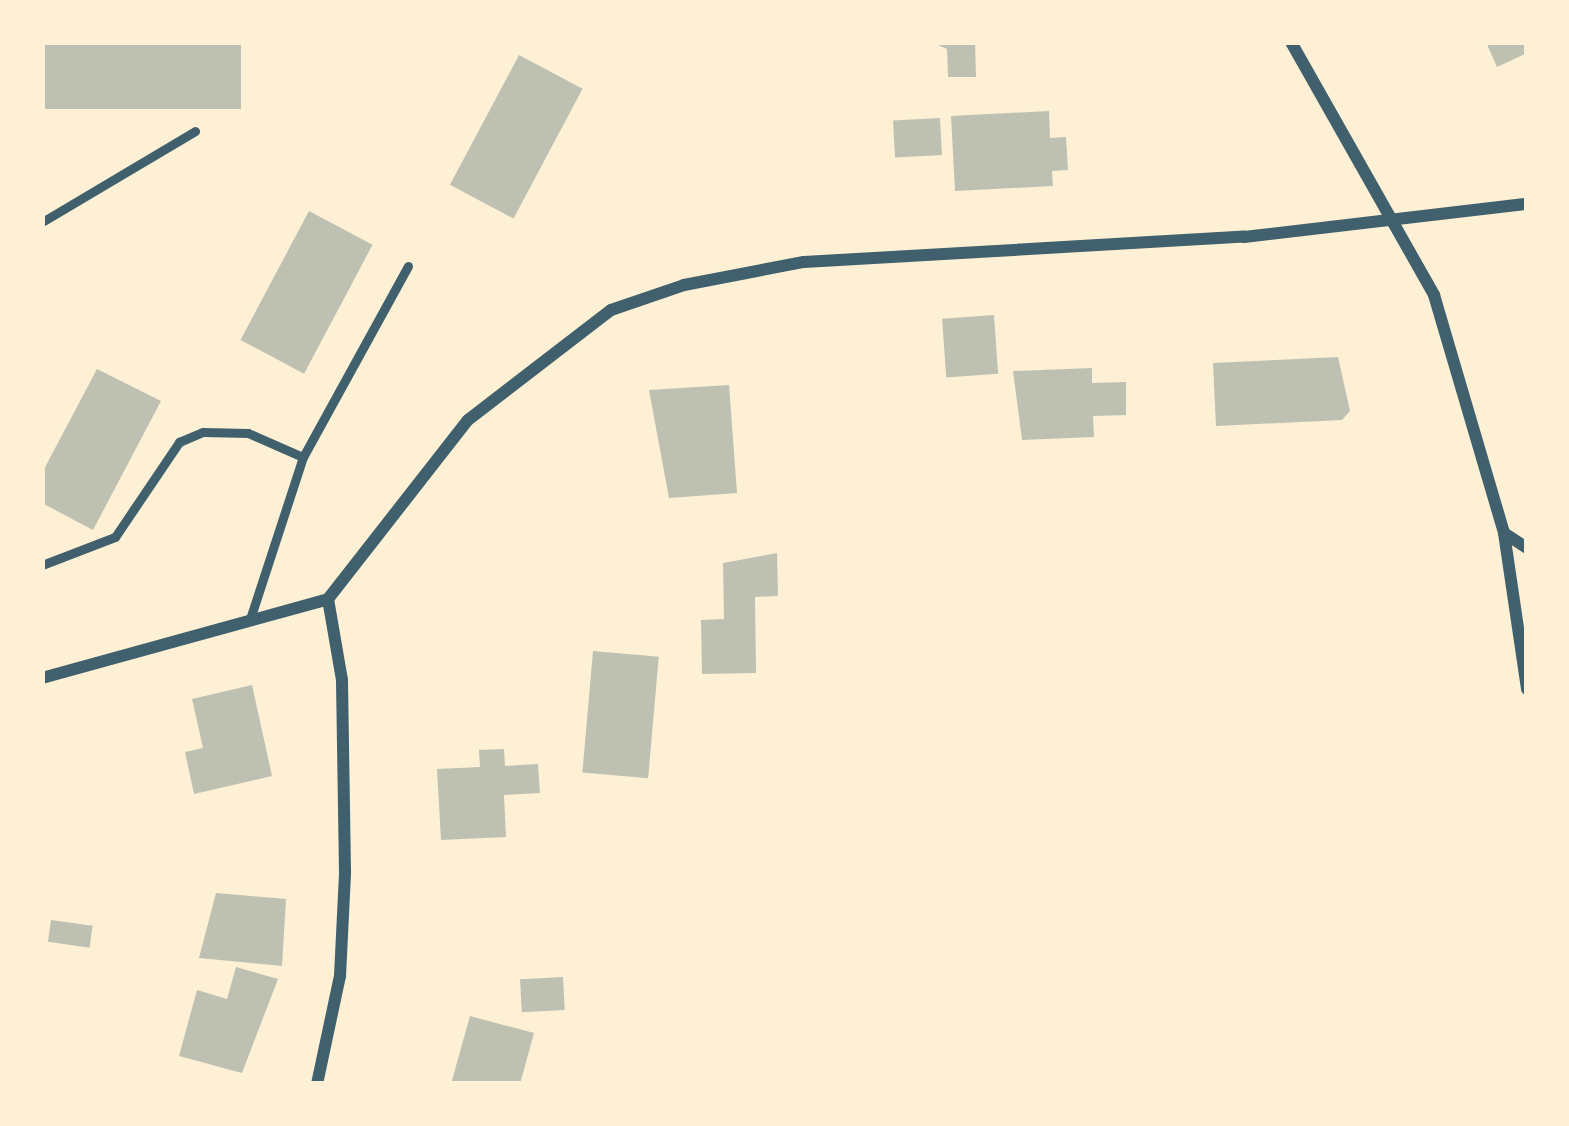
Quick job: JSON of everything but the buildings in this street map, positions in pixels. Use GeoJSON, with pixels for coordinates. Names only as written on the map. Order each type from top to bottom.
{"type":"FeatureCollection","features":[{"type":"Feature","properties":{"kind":"street"},"geometry":{"type":"LineString","coordinates":[[1291,42],[1397,220],[1434,295],[1504,533],[1527,689]]}},
{"type":"Feature","properties":{"kind":"street"},"geometry":{"type":"LineString","coordinates":[[42,678],[328,599],[467,420],[611,310],[804,262],[1397,220],[1527,204]]}},
{"type":"Feature","properties":{"kind":"street"},"geometry":{"type":"LineString","coordinates":[[1504,533],[1527,548]]}},
{"type":"Feature","properties":{"kind":"street"},"geometry":{"type":"LineString","coordinates":[[316,1084],[340,976],[345,872],[342,680],[328,599]]}},
{"type":"Feature","properties":{"kind":"lane"},"geometry":{"type":"LineString","coordinates":[[42,222],[195,130]]}},
{"type":"Feature","properties":{"kind":"lane"},"geometry":{"type":"LineString","coordinates":[[250,619],[303,457],[408,266]]}},
{"type":"Feature","properties":{"kind":"lane"},"geometry":{"type":"LineString","coordinates":[[42,565],[115,537],[191,437],[248,434],[303,457]]}}]}
